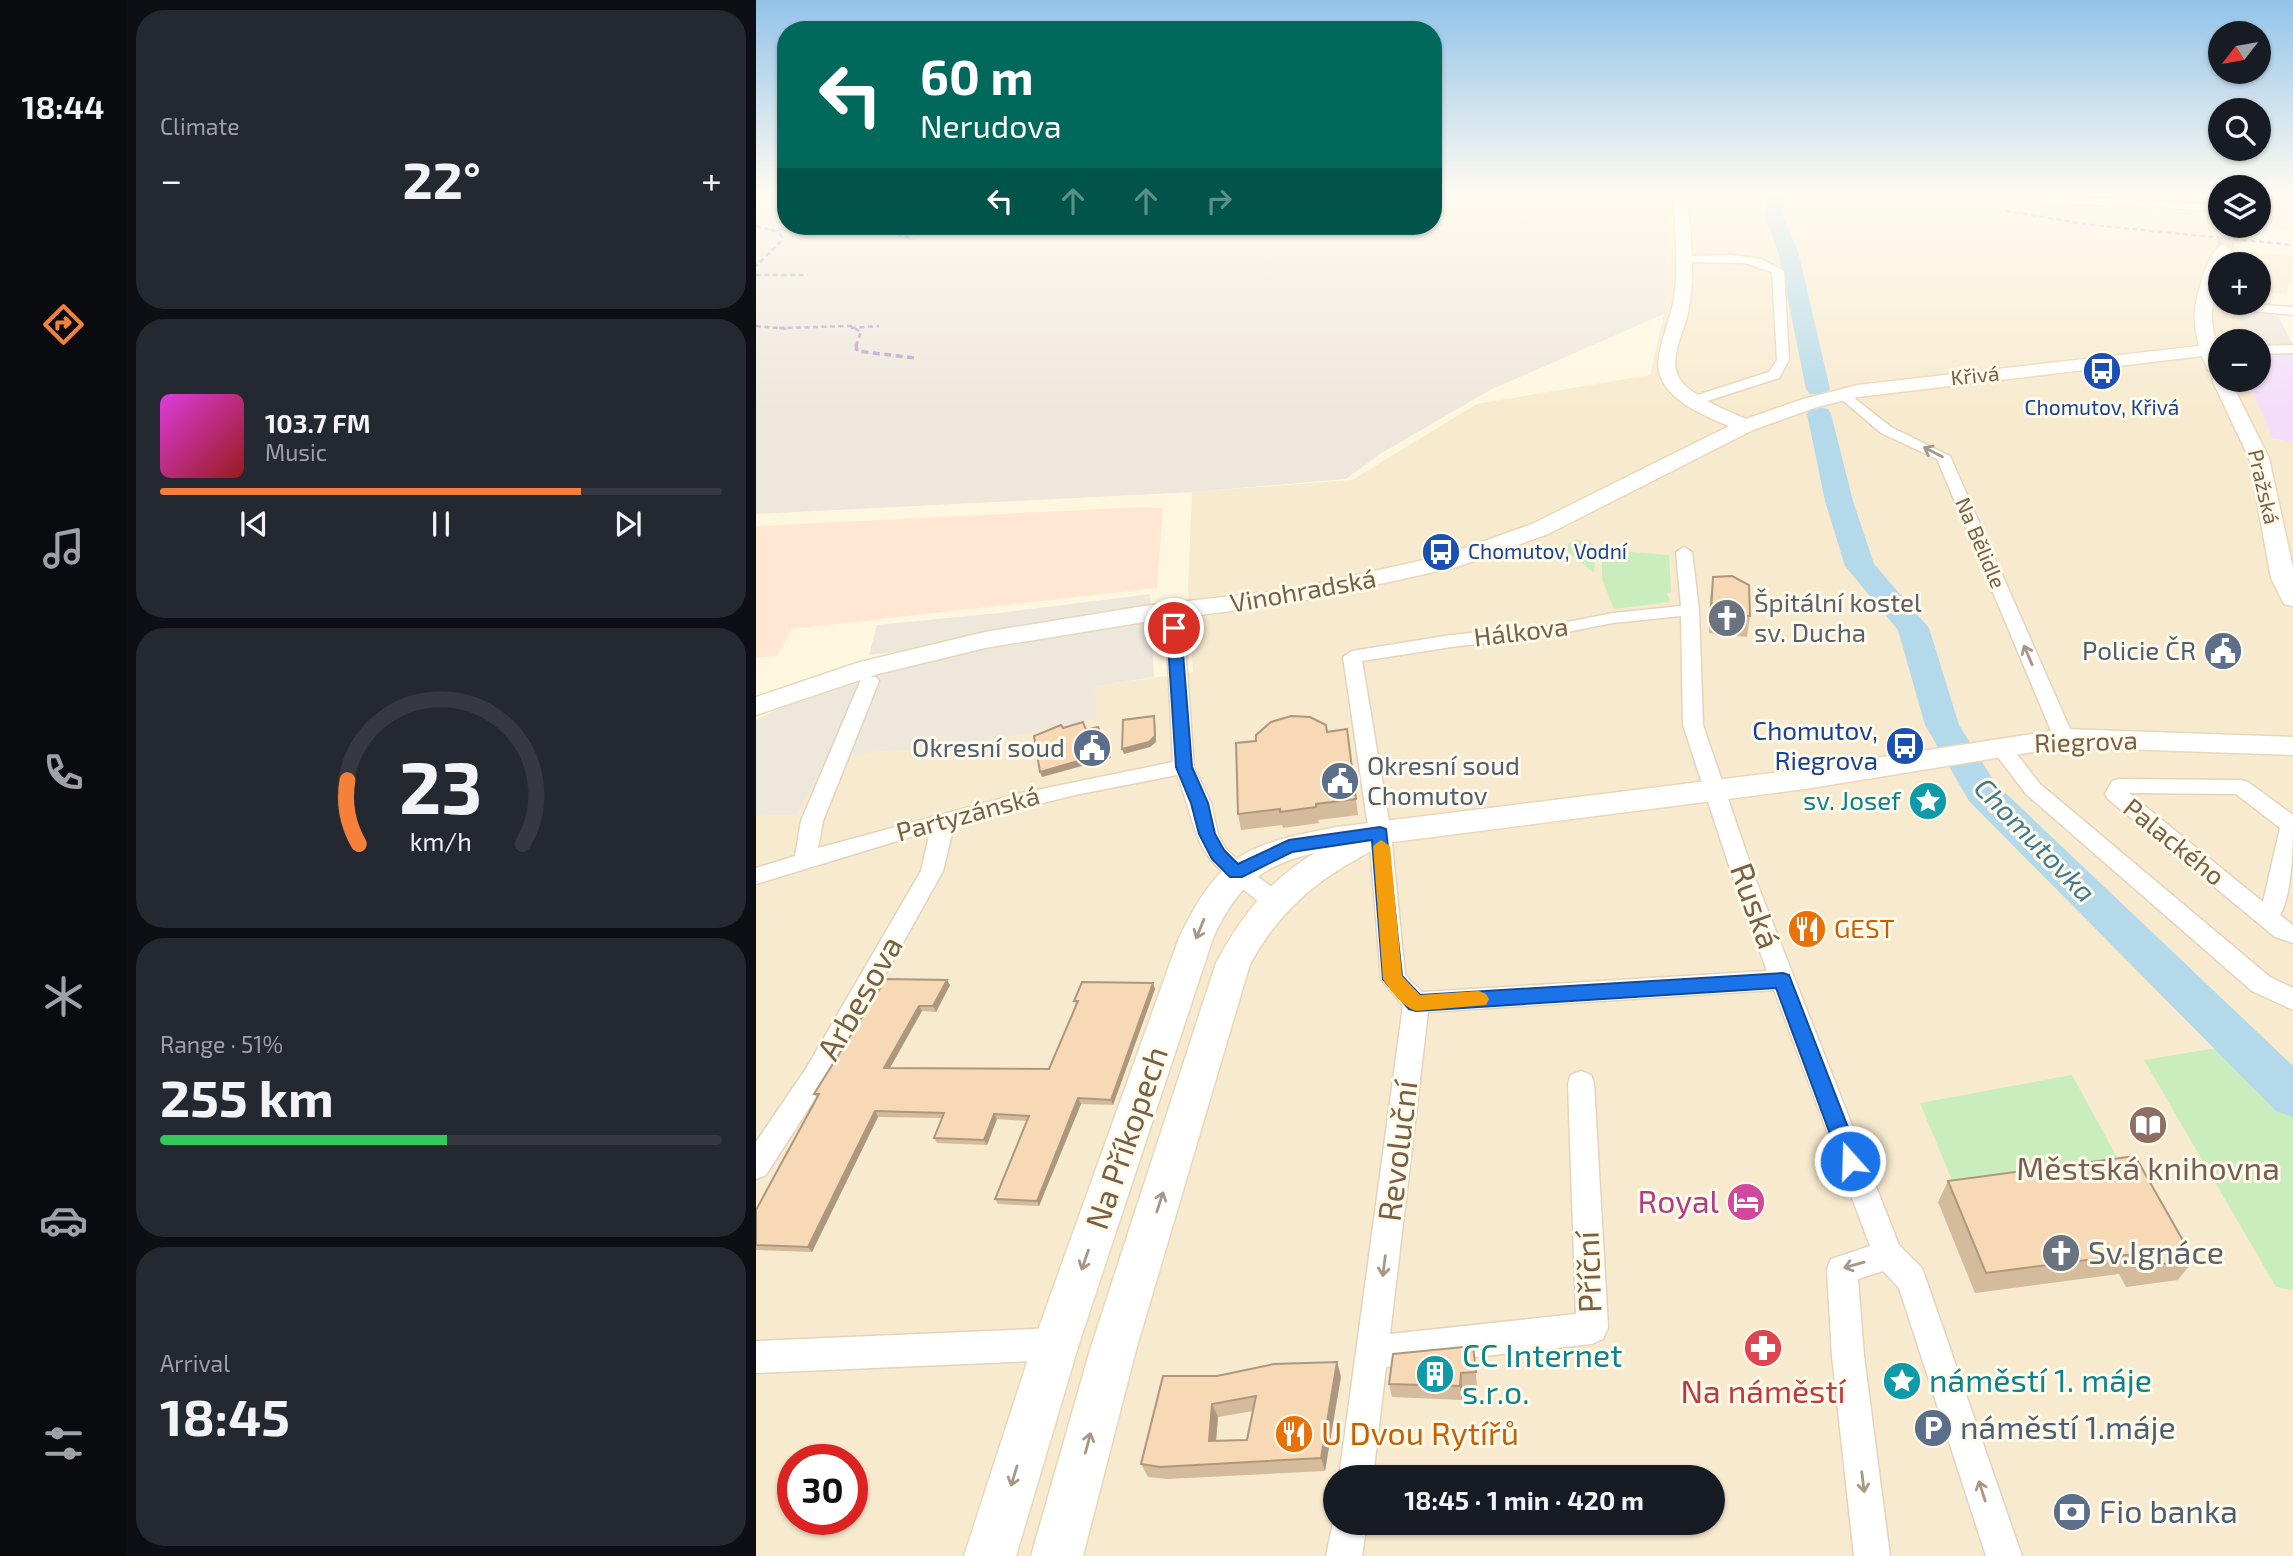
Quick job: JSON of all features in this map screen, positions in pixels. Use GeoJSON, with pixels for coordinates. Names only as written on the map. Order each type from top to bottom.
{"type":"FeatureCollection","features":[{"type":"Feature","properties":{"kind":"street"},"geometry":{"type":"LineString","coordinates":[[1684,267],[1681,309],[1666,370],[1671,383],[1717,415],[1746,426]]}},
{"type":"Feature","properties":{"kind":"street"},"geometry":{"type":"LineString","coordinates":[[1696,400],[1774,375],[1783,360],[1778,271],[1772,267]]}},
{"type":"Feature","properties":{"kind":"street","name":"Pražská"},"geometry":{"type":"LineString","coordinates":[[2208,336],[2203,324],[2203,300],[2216,267]]}},
{"type":"Feature","properties":{"kind":"street"},"geometry":{"type":"LineString","coordinates":[[2271,309],[2293,311]]}},
{"type":"Feature","properties":{"kind":"street"},"geometry":{"type":"LineString","coordinates":[[2271,350],[2293,349]]}},
{"type":"Feature","properties":{"kind":"street","name":"Křivá"},"geometry":{"type":"LineString","coordinates":[[1746,426],[1810,402],[1891,385],[2208,351]]}},
{"type":"Feature","properties":{"kind":"street"},"geometry":{"type":"LineString","coordinates":[[2159,356],[2188,362],[2208,373]]}},
{"type":"Feature","properties":{"kind":"street","name":"Pražská"},"geometry":{"type":"LineString","coordinates":[[2227,392],[2259,458],[2283,578],[2293,599]]}},
{"type":"Feature","properties":{"kind":"street","name":"Na Bělidle"},"geometry":{"type":"LineString","coordinates":[[1844,394],[1886,430],[1942,456],[2064,738]]}},
{"type":"Feature","properties":{"kind":"street","name":"Vinohradská"},"geometry":{"type":"LineString","coordinates":[[756,706],[801,689],[925,653],[997,638],[1171,611],[1293,596],[1449,562],[1540,529],[1746,426]]}},
{"type":"Feature","properties":{"kind":"street"},"geometry":{"type":"LineString","coordinates":[[1684,552],[1690,610],[1693,725],[1713,790]]}},
{"type":"Feature","properties":{"kind":"street","name":"Hálkova"},"geometry":{"type":"LineString","coordinates":[[1380,833],[1352,657],[1451,641],[1547,631],[1613,618],[1690,610]]}},
{"type":"Feature","properties":{"kind":"street"},"geometry":{"type":"LineString","coordinates":[[1171,611],[1176,644],[1184,767],[1200,803],[1207,834],[1218,854],[1236,873],[1273,900]]}},
{"type":"Feature","properties":{"kind":"street"},"geometry":{"type":"LineString","coordinates":[[805,860],[812,821],[869,681]]}},
{"type":"Feature","properties":{"kind":"street","name":"Riegrova"},"geometry":{"type":"LineString","coordinates":[[1713,790],[2064,738],[2293,746]]}},
{"type":"Feature","properties":{"kind":"street","name":"Palackého"},"geometry":{"type":"LineString","coordinates":[[1989,750],[2261,984],[2293,1000]]}},
{"type":"Feature","properties":{"kind":"street","name":"Partyzánská"},"geometry":{"type":"LineString","coordinates":[[756,876],[1049,792],[1184,767]]}},
{"type":"Feature","properties":{"kind":"street","name":"Palackého"},"geometry":{"type":"LineString","coordinates":[[2264,916],[2274,907],[2292,825],[2241,787],[2119,786],[2116,794],[2264,916],[2283,931],[2293,934]]}},
{"type":"Feature","properties":{"kind":"street","name":"Na Příkopech"},"geometry":{"type":"LineString","coordinates":[[990,1556],[1056,1344],[1196,938],[1209,905],[1236,873],[1289,846],[1713,790]]}},
{"type":"Feature","properties":{"kind":"street","name":"Ruská"},"geometry":{"type":"LineString","coordinates":[[1713,790],[1888,1255]]}},
{"type":"Feature","properties":{"kind":"street","name":"Arbesova"},"geometry":{"type":"LineString","coordinates":[[756,1166],[816,1075],[932,871],[944,821]]}},
{"type":"Feature","properties":{"kind":"street"},"geometry":{"type":"LineString","coordinates":[[1380,833],[1393,979],[1416,1003],[1783,980]]}},
{"type":"Feature","properties":{"kind":"street","name":"Na Příkopech"},"geometry":{"type":"LineString","coordinates":[[1057,1556],[1113,1350],[1233,963],[1252,928],[1273,900],[1312,870],[1380,833]]}},
{"type":"Feature","properties":{"kind":"street","name":"Revoluční"},"geometry":{"type":"LineString","coordinates":[[1358,1465],[1416,1003]]}},
{"type":"Feature","properties":{"kind":"street","name":"Příční"},"geometry":{"type":"LineString","coordinates":[[1374,1352],[1592,1328],[1581,1083]]}},
{"type":"Feature","properties":{"kind":"street"},"geometry":{"type":"LineString","coordinates":[[1872,1556],[1848,1356],[1842,1269],[1888,1255],[1911,1279],[2004,1556]]}},
{"type":"Feature","properties":{"kind":"street"},"geometry":{"type":"LineString","coordinates":[[756,1357],[1056,1344]]}},
{"type":"Feature","properties":{"kind":"street"},"geometry":{"type":"LineString","coordinates":[[1344,1556],[1347,1535]]}},
{"type":"Feature","properties":{"kind":"shaded area"},"geometry":{"type":"Polygon","coordinates":[[[756,267],[1666,267],[1664,314],[1490,390],[1380,454],[1346,479],[1192,492],[756,514],[756,267]]]}},
{"type":"Feature","properties":{"kind":"shaded area"},"geometry":{"type":"Polygon","coordinates":[[[1666,267],[2208,267],[2208,315],[2239,315],[2240,329],[2208,329],[2208,392],[2252,392],[2273,439],[2293,442],[2293,1556],[756,1556],[756,816],[796,815],[826,758],[1050,729],[1094,719],[1096,686],[1193,672],[1188,586],[1192,492],[1352,480],[1477,404],[1650,375],[1664,314],[1666,267]]]}},
{"type":"Feature","properties":{"kind":"shaded area"},"geometry":{"type":"Polygon","coordinates":[[[2271,267],[2293,267],[2293,282],[2289,282],[2287,295],[2271,292],[2271,267]]]}},
{"type":"Feature","properties":{"kind":"shaded area"},"geometry":{"type":"Polygon","coordinates":[[[2271,311],[2276,312],[2293,345],[2271,346],[2271,329],[2240,329],[2239,315],[2271,315],[2271,311]]]}},
{"type":"Feature","properties":{"kind":"shaded area"},"geometry":{"type":"Polygon","coordinates":[[[2293,353],[2293,442],[2273,439],[2252,392],[2271,392],[2271,354],[2293,353]]]}},
{"type":"Feature","properties":{"kind":"shaded area"},"geometry":{"type":"Polygon","coordinates":[[[1163,508],[1157,588],[792,629],[777,656],[756,658],[756,526],[1163,508]]]}},
{"type":"Feature","properties":{"kind":"shaded area"},"geometry":{"type":"Polygon","coordinates":[[[1150,594],[1154,677],[1096,686],[1095,719],[932,749],[882,751],[827,758],[796,815],[756,816],[756,720],[782,707],[894,671],[896,652],[869,655],[877,625],[1150,594]]]}},
{"type":"Feature","properties":{"kind":"green space"},"geometry":{"type":"Polygon","coordinates":[[[1576,540],[1591,542],[1596,547],[1594,573],[1566,550],[1569,543],[1576,540]]]}},
{"type":"Feature","properties":{"kind":"green space"},"geometry":{"type":"Polygon","coordinates":[[[1608,550],[1669,555],[1671,592],[1667,593],[1670,602],[1614,609],[1602,579],[1602,555],[1608,550]]]}},
{"type":"Feature","properties":{"kind":"green space"},"geometry":{"type":"Polygon","coordinates":[[[2225,1037],[2293,1104],[2293,1290],[2276,1287],[2144,1060],[2216,1048],[2212,1039],[2225,1037]]]}},
{"type":"Feature","properties":{"kind":"green space"},"geometry":{"type":"Polygon","coordinates":[[[2072,1075],[2118,1159],[1954,1185],[1920,1103],[2072,1075]]]}},
{"type":"Feature","properties":{"kind":"building"},"geometry":{"type":"Polygon","coordinates":[[[1732,576],[1749,585],[1750,616],[1711,613],[1713,577],[1732,576]]]}},
{"type":"Feature","properties":{"kind":"building"},"geometry":{"type":"Polygon","coordinates":[[[1154,716],[1155,736],[1149,742],[1122,749],[1123,720],[1154,716]]]}},
{"type":"Feature","properties":{"kind":"building","name":"Okresní soud Chomutov"},"geometry":{"type":"Polygon","coordinates":[[[1291,716],[1310,717],[1326,725],[1327,732],[1347,729],[1356,799],[1280,812],[1280,809],[1238,814],[1236,743],[1256,741],[1256,735],[1271,722],[1291,716]]]}},
{"type":"Feature","properties":{"kind":"building"},"geometry":{"type":"Polygon","coordinates":[[[1083,722],[1086,730],[1098,727],[1109,752],[1040,772],[1034,736],[1061,725],[1063,728],[1083,722]]]}},
{"type":"Feature","properties":{"kind":"building"},"geometry":{"type":"Polygon","coordinates":[[[886,979],[947,980],[933,1006],[919,1006],[884,1068],[1049,1069],[1078,1001],[1074,1001],[1082,982],[1153,983],[1111,1100],[1078,1098],[1037,1201],[995,1199],[1029,1116],[994,1114],[984,1140],[934,1138],[944,1113],[875,1111],[808,1247],[756,1245],[756,1210],[819,1094],[814,1094],[886,979]]]}},
{"type":"Feature","properties":{"kind":"building","name":"Sv.Ignáce"},"geometry":{"type":"Polygon","coordinates":[[[2135,1156],[2194,1260],[2140,1267],[2133,1254],[1986,1273],[1948,1181],[2135,1156]]]}},
{"type":"Feature","properties":{"kind":"building","name":"CC Internet s.r.o."},"geometry":{"type":"Polygon","coordinates":[[[1473,1346],[1476,1372],[1461,1373],[1460,1386],[1389,1384],[1393,1354],[1473,1346]]]}},
{"type":"Feature","properties":{"kind":"building","name":"U Dvou Rytířů"},"geometry":{"type":"Polygon","coordinates":[[[1337,1362],[1321,1458],[1160,1467],[1141,1464],[1163,1376],[1217,1376],[1274,1364],[1337,1362]],[[1256,1396],[1212,1404],[1209,1441],[1247,1440],[1256,1396]]]}},
{"type":"Feature","properties":{"kind":"waterway","name":"Chomutovka"},"geometry":{"type":"LineString","coordinates":[[1792,267],[1818,389]]}},
{"type":"Feature","properties":{"kind":"waterway","name":"Chomutovka"},"geometry":{"type":"LineString","coordinates":[[1819,414],[1839,501],[1860,566],[1913,628],[1942,725],[1982,792],[2293,1096]]}},
{"type":"Feature","properties":{"kind":"railway"},"geometry":{"type":"LineString","coordinates":[[756,275],[804,275]]}},
{"type":"Feature","properties":{"kind":"railway"},"geometry":{"type":"LineString","coordinates":[[756,326],[788,329]]}},
{"type":"Feature","properties":{"kind":"railway"},"geometry":{"type":"LineString","coordinates":[[854,328],[879,326]]}},
{"type":"Feature","properties":{"kind":"railway"},"geometry":{"type":"LineString","coordinates":[[779,328],[854,328]]}},
{"type":"Feature","properties":{"kind":"railway"},"geometry":{"type":"LineString","coordinates":[[854,328],[861,332],[856,345]]}},
{"type":"Feature","properties":{"kind":"railway"},"geometry":{"type":"LineString","coordinates":[[856,345],[857,351],[915,358]]}},
{"type":"Feature","properties":{"kind":"slow traffic"},"geometry":{"type":"LineString","coordinates":[[1381,846],[1393,979],[1416,1003],[1479,999]]}},
{"type":"Feature","properties":{"kind":"place","name":"Chomutov, Křivá"},"geometry":{"type":"Point","coordinates":[2102,371]}},
{"type":"Feature","properties":{"kind":"place","name":"Chomutov, Vodní"},"geometry":{"type":"Point","coordinates":[1441,552]}},
{"type":"Feature","properties":{"kind":"place","name":"Špitální kostel sv. Ducha"},"geometry":{"type":"Point","coordinates":[1727,618]}},
{"type":"Feature","properties":{"kind":"place","name":"Policie ČR"},"geometry":{"type":"Point","coordinates":[2223,651]}},
{"type":"Feature","properties":{"kind":"place","name":"Chomutov, Riegrova"},"geometry":{"type":"Point","coordinates":[1905,746]}},
{"type":"Feature","properties":{"kind":"place","name":"Okresní soud"},"geometry":{"type":"Point","coordinates":[1092,748]}},
{"type":"Feature","properties":{"kind":"place","name":"Okresní soud Chomutov"},"geometry":{"type":"Point","coordinates":[1340,781]}},
{"type":"Feature","properties":{"kind":"place","name":"sv. Josef"},"geometry":{"type":"Point","coordinates":[1928,801]}},
{"type":"Feature","properties":{"kind":"place","name":"GEST"},"geometry":{"type":"Point","coordinates":[1807,929]}},
{"type":"Feature","properties":{"kind":"place","name":"Městská knihovna"},"geometry":{"type":"Point","coordinates":[2148,1125]}},
{"type":"Feature","properties":{"kind":"place","name":"Royal"},"geometry":{"type":"Point","coordinates":[1746,1202]}},
{"type":"Feature","properties":{"kind":"place","name":"Sv.Ignáce"},"geometry":{"type":"Point","coordinates":[2061,1253]}},
{"type":"Feature","properties":{"kind":"place","name":"Na náměstí"},"geometry":{"type":"Point","coordinates":[1763,1348]}},
{"type":"Feature","properties":{"kind":"place","name":"CC Internet s.r.o."},"geometry":{"type":"Point","coordinates":[1435,1374]}},
{"type":"Feature","properties":{"kind":"place","name":"náměstí 1. máje"},"geometry":{"type":"Point","coordinates":[1902,1381]}},
{"type":"Feature","properties":{"kind":"place","name":"náměstí 1.máje"},"geometry":{"type":"Point","coordinates":[1933,1428]}},
{"type":"Feature","properties":{"kind":"place","name":"U Dvou Rytířů"},"geometry":{"type":"Point","coordinates":[1294,1434]}},
{"type":"Feature","properties":{"kind":"place","name":"Fio banka"},"geometry":{"type":"Point","coordinates":[2072,1512]}},
{"type":"Feature","properties":{"kind":"route"},"geometry":{"type":"LineString","coordinates":[[1174,628],[1184,767],[1200,803],[1207,834],[1218,854],[1236,873],[1270,853],[1289,846],[1380,833],[1393,979],[1416,1003],[1783,980],[1850,1161]]}}]}
